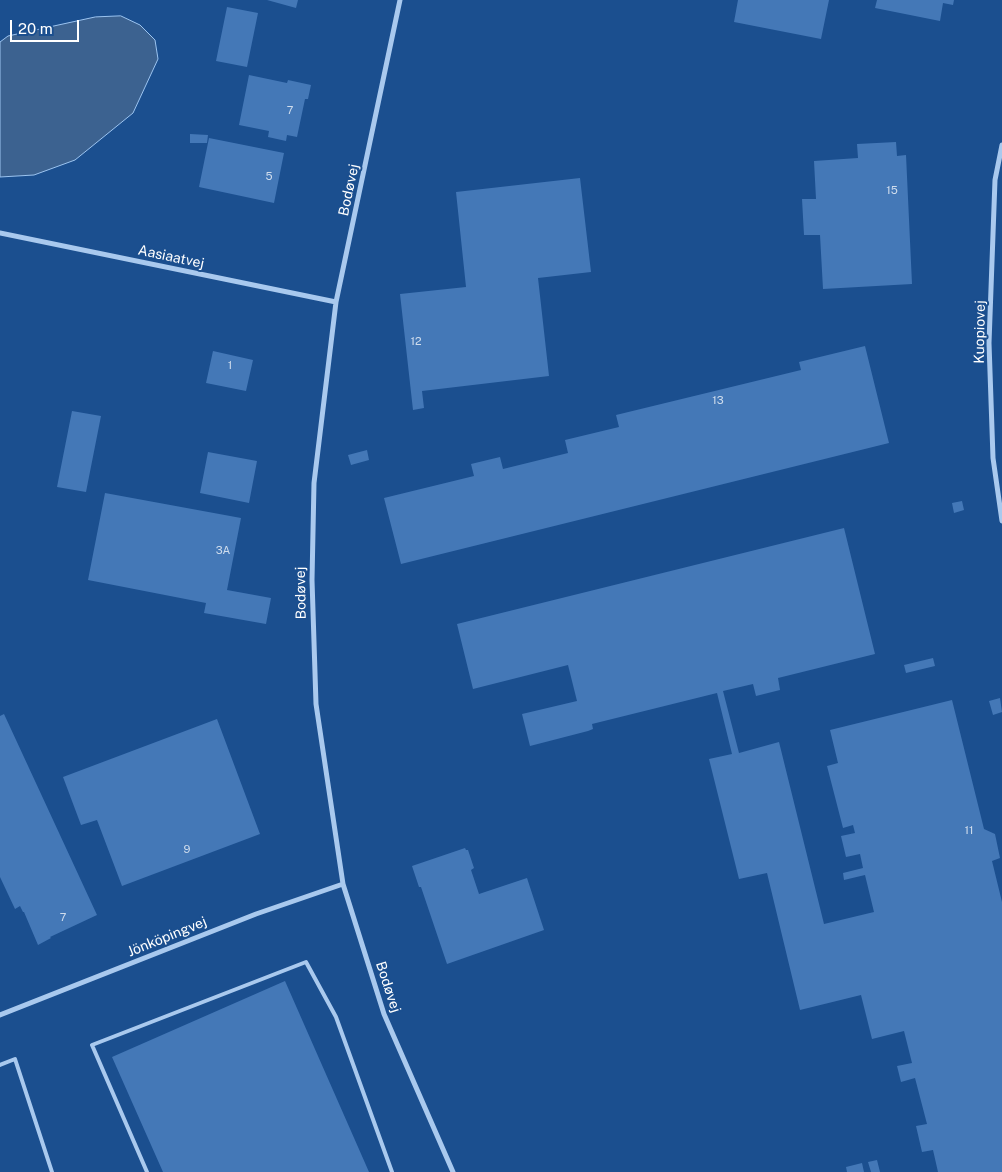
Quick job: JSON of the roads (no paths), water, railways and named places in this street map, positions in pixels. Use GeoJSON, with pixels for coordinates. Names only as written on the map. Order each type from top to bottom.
{"type":"FeatureCollection","features":[{"type":"Feature","properties":{"kind":"street","name":"Bodøvej"},"geometry":{"type":"LineString","coordinates":[[400,0],[336,302],[314,483],[312,580],[316,704],[343,884],[384,1014],[453,1172]]}},
{"type":"Feature","properties":{"kind":"street","name":"Kuopiovej"},"geometry":{"type":"LineString","coordinates":[[1002,145],[995,180],[990,344],[992,458],[1002,520]]}},
{"type":"Feature","properties":{"kind":"street","name":"Aasiaatvej"},"geometry":{"type":"LineString","coordinates":[[0,233],[336,302]]}},
{"type":"Feature","properties":{"kind":"street","name":"Jönköpingvej"},"geometry":{"type":"LineString","coordinates":[[0,1014],[256,914],[343,884]]}},
{"type":"Feature","properties":{"kind":"lane"},"geometry":{"type":"LineString","coordinates":[[147,1172],[92,1045],[306,962],[336,1017],[392,1172]]}},
{"type":"Feature","properties":{"kind":"lane"},"geometry":{"type":"LineString","coordinates":[[0,1065],[15,1059],[52,1172]]}},
{"type":"Feature","properties":{"kind":"water"},"geometry":{"type":"Polygon","coordinates":[[[121,16],[140,25],[155,40],[158,59],[133,113],[75,160],[34,175],[0,177],[0,42],[8,36],[95,17],[121,16]]]}}]}
